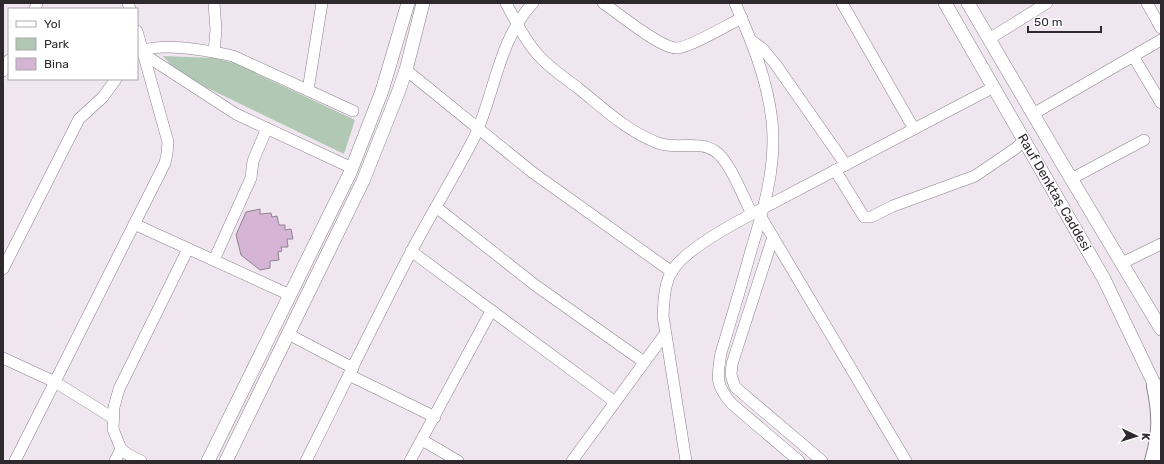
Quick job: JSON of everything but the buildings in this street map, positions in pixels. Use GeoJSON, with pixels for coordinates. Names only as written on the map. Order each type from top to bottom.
{"type":"FeatureCollection","features":[{"type":"Feature","properties":{"kind":"highway"},"geometry":{"type":"LineString","coordinates":[[1154,461],[1160,423],[1158,393]]}},
{"type":"Feature","properties":{"kind":"highway"},"geometry":{"type":"LineString","coordinates":[[1154,461],[1161,453]]}},
{"type":"Feature","properties":{"kind":"main road"},"geometry":{"type":"LineString","coordinates":[[208,461],[352,168],[382,92],[408,3]]}},
{"type":"Feature","properties":{"kind":"main road"},"geometry":{"type":"LineString","coordinates":[[226,461],[363,181],[386,126],[406,70],[423,3]]}},
{"type":"Feature","properties":{"kind":"main road","name":"Rauf Denktaş Caddesi"},"geometry":{"type":"LineString","coordinates":[[945,3],[1104,279],[1158,393]]}},
{"type":"Feature","properties":{"kind":"main road","name":"Rauf Denktaş Caddesi"},"geometry":{"type":"LineString","coordinates":[[968,3],[1032,114],[1161,328]]}},
{"type":"Feature","properties":{"kind":"street"},"geometry":{"type":"LineString","coordinates":[[214,3],[216,30],[214,52]]}},
{"type":"Feature","properties":{"kind":"street"},"geometry":{"type":"LineString","coordinates":[[308,90],[322,3]]}},
{"type":"Feature","properties":{"kind":"street"},"geometry":{"type":"LineString","coordinates":[[506,3],[528,42],[542,59],[622,123],[649,140],[662,145],[696,146],[707,148],[715,151],[722,159],[759,213],[906,461]]}},
{"type":"Feature","properties":{"kind":"street"},"geometry":{"type":"LineString","coordinates":[[306,461],[411,251],[474,137],[504,51],[518,24],[533,3]]}},
{"type":"Feature","properties":{"kind":"street"},"geometry":{"type":"LineString","coordinates":[[603,3],[663,44],[675,48],[689,45],[742,18]]}},
{"type":"Feature","properties":{"kind":"street"},"geometry":{"type":"LineString","coordinates":[[842,3],[914,129]]}},
{"type":"Feature","properties":{"kind":"street"},"geometry":{"type":"LineString","coordinates":[[989,39],[1047,3]]}},
{"type":"Feature","properties":{"kind":"street"},"geometry":{"type":"LineString","coordinates":[[1147,3],[1161,28]]}},
{"type":"Feature","properties":{"kind":"street"},"geometry":{"type":"LineString","coordinates":[[737,4],[766,84],[772,122],[773,150],[768,190],[759,213],[721,353],[718,382],[723,394],[732,404],[799,461]]}},
{"type":"Feature","properties":{"kind":"street"},"geometry":{"type":"LineString","coordinates":[[15,461],[165,163],[168,142],[138,35]]}},
{"type":"Feature","properties":{"kind":"street"},"geometry":{"type":"LineString","coordinates":[[751,40],[763,49],[776,65],[846,165]]}},
{"type":"Feature","properties":{"kind":"street"},"geometry":{"type":"LineString","coordinates":[[1032,114],[1161,40]]}},
{"type":"Feature","properties":{"kind":"street"},"geometry":{"type":"LineString","coordinates":[[142,53],[156,48],[188,49],[233,56],[353,111]]}},
{"type":"Feature","properties":{"kind":"street"},"geometry":{"type":"LineString","coordinates":[[142,53],[236,114],[352,168]]}},
{"type":"Feature","properties":{"kind":"street"},"geometry":{"type":"LineString","coordinates":[[1133,56],[1161,103]]}},
{"type":"Feature","properties":{"kind":"street"},"geometry":{"type":"LineString","coordinates":[[3,71],[8,62]]}},
{"type":"Feature","properties":{"kind":"street"},"geometry":{"type":"LineString","coordinates":[[406,70],[532,172],[672,272]]}},
{"type":"Feature","properties":{"kind":"street"},"geometry":{"type":"LineString","coordinates":[[3,269],[79,119],[103,97],[115,80]]}},
{"type":"Feature","properties":{"kind":"street"},"geometry":{"type":"LineString","coordinates":[[686,461],[678,407],[673,388],[663,316],[664,298],[672,272],[680,261],[720,231],[759,213],[835,170],[994,87]]}},
{"type":"Feature","properties":{"kind":"street"},"geometry":{"type":"LineString","coordinates":[[214,260],[251,178],[253,161],[267,128]]}},
{"type":"Feature","properties":{"kind":"street"},"geometry":{"type":"LineString","coordinates":[[835,170],[864,217],[871,216],[893,206],[975,176],[1016,148],[1025,140]]}},
{"type":"Feature","properties":{"kind":"street"},"geometry":{"type":"LineString","coordinates":[[1071,179],[1144,140]]}},
{"type":"Feature","properties":{"kind":"street"},"geometry":{"type":"LineString","coordinates":[[436,207],[535,285],[644,362]]}},
{"type":"Feature","properties":{"kind":"street"},"geometry":{"type":"LineString","coordinates":[[134,224],[290,295]]}},
{"type":"Feature","properties":{"kind":"street"},"geometry":{"type":"LineString","coordinates":[[773,237],[732,364],[731,375],[736,387],[822,461]]}},
{"type":"Feature","properties":{"kind":"street"},"geometry":{"type":"LineString","coordinates":[[1122,263],[1161,244]]}},
{"type":"Feature","properties":{"kind":"street"},"geometry":{"type":"LineString","coordinates":[[141,461],[121,449],[113,428],[113,418],[119,389],[188,249]]}},
{"type":"Feature","properties":{"kind":"street"},"geometry":{"type":"LineString","coordinates":[[411,251],[615,402]]}},
{"type":"Feature","properties":{"kind":"street"},"geometry":{"type":"LineString","coordinates":[[410,461],[492,311]]}},
{"type":"Feature","properties":{"kind":"street"},"geometry":{"type":"LineString","coordinates":[[288,334],[351,371],[435,417]]}},
{"type":"Feature","properties":{"kind":"street"},"geometry":{"type":"LineString","coordinates":[[572,461],[665,334]]}},
{"type":"Feature","properties":{"kind":"street"},"geometry":{"type":"LineString","coordinates":[[3,358],[55,382],[113,418]]}},
{"type":"Feature","properties":{"kind":"street"},"geometry":{"type":"LineString","coordinates":[[422,440],[458,461]]}},
{"type":"Feature","properties":{"kind":"street"},"geometry":{"type":"LineString","coordinates":[[115,461],[121,449]]}},
{"type":"Feature","properties":{"kind":"green space"},"geometry":{"type":"Polygon","coordinates":[[[163,56],[214,58],[234,63],[355,120],[344,154],[193,81],[171,65],[163,56]]]}}]}
